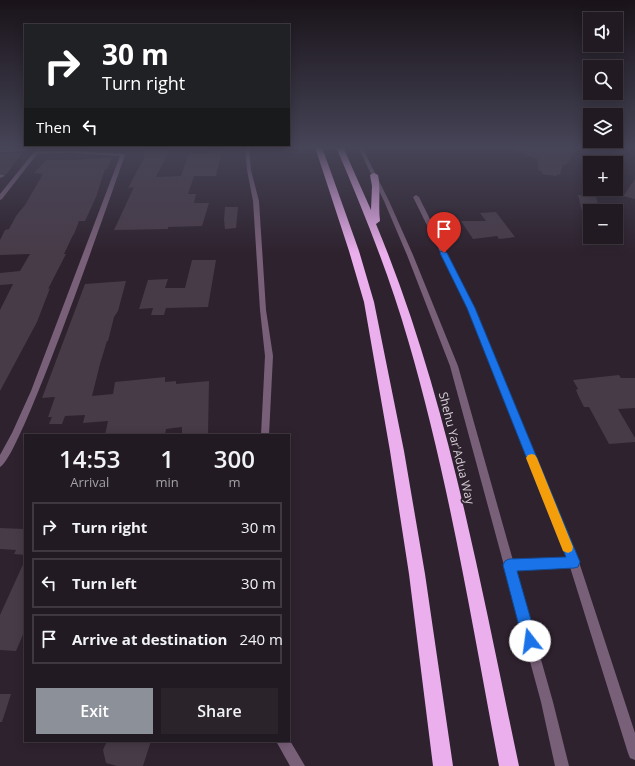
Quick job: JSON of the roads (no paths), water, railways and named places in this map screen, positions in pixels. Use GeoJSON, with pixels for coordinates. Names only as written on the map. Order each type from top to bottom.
{"type":"FeatureCollection","features":[{"type":"Feature","properties":{"kind":"highway"},"geometry":{"type":"LineString","coordinates":[[331,183],[352,244],[369,302],[397,451],[417,574],[443,766]]}},
{"type":"Feature","properties":{"kind":"highway","name":"Shehu Yar'Adua Way"},"geometry":{"type":"LineString","coordinates":[[354,183],[378,240],[413,339],[436,419],[509,766]]}},
{"type":"Feature","properties":{"kind":"highway"},"geometry":{"type":"LineString","coordinates":[[375,183],[374,204],[378,240]]}},
{"type":"Feature","properties":{"kind":"street"},"geometry":{"type":"LineString","coordinates":[[0,197],[11,183]]}},
{"type":"Feature","properties":{"kind":"street"},"geometry":{"type":"LineString","coordinates":[[0,463],[17,434],[78,281],[113,183]]}},
{"type":"Feature","properties":{"kind":"street"},"geometry":{"type":"LineString","coordinates":[[252,183],[256,201],[263,310],[269,356],[265,434]]}},
{"type":"Feature","properties":{"kind":"street"},"geometry":{"type":"LineString","coordinates":[[378,183],[401,232],[454,366],[547,702],[562,766]]}},
{"type":"Feature","properties":{"kind":"street"},"geometry":{"type":"LineString","coordinates":[[416,197],[471,308],[574,562],[635,753]]}},
{"type":"Feature","properties":{"kind":"street"},"geometry":{"type":"LineString","coordinates":[[509,565],[574,562]]}},
{"type":"Feature","properties":{"kind":"street"},"geometry":{"type":"LineString","coordinates":[[284,742],[298,766]]}}]}
